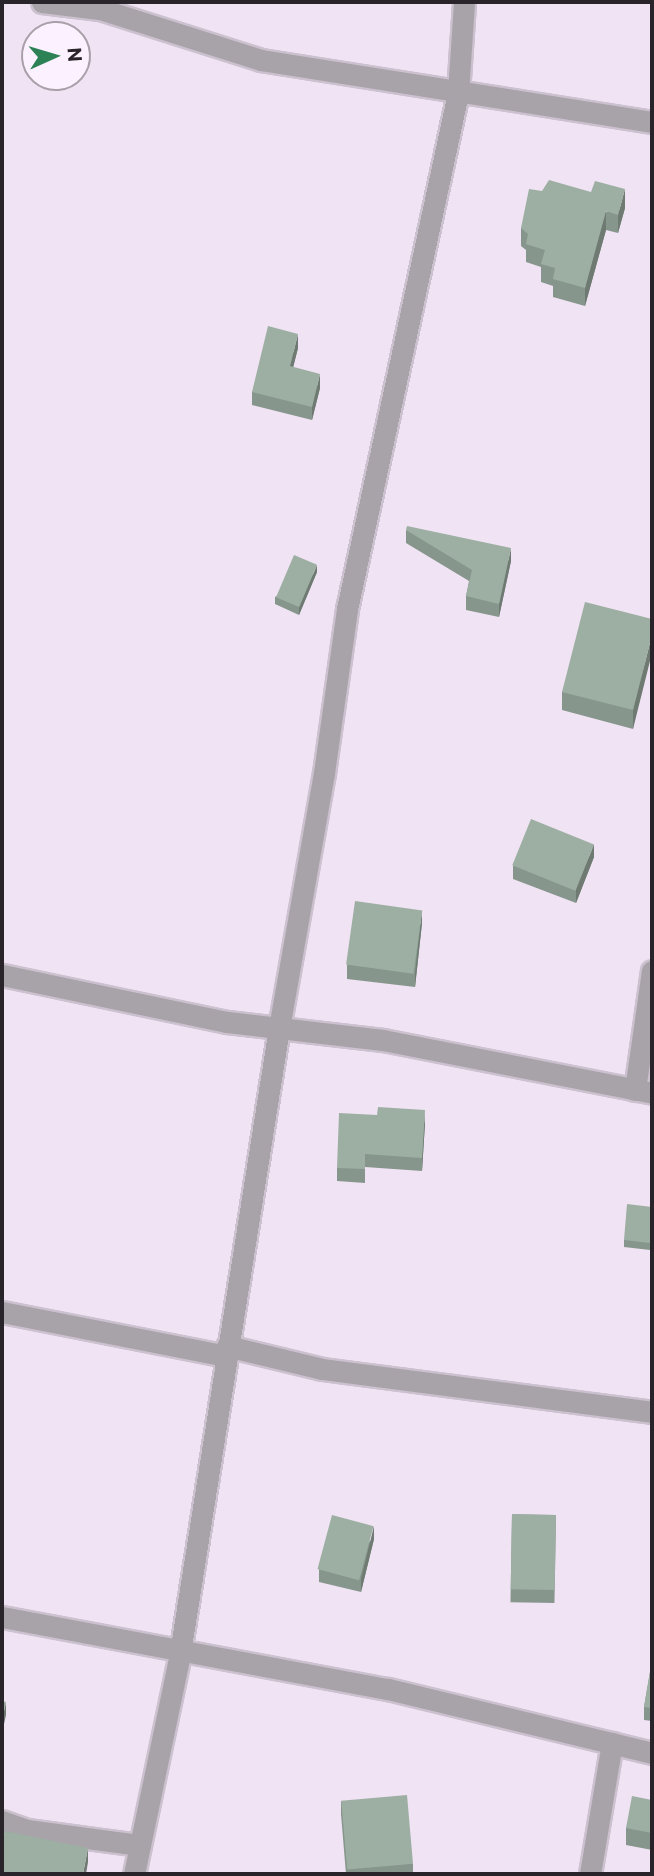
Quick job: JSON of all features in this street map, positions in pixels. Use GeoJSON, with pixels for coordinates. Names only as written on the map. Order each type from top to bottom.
{"type":"FeatureCollection","features":[{"type":"Feature","properties":{"kind":"street"},"geometry":{"type":"LineString","coordinates":[[42,2],[100,6],[261,60],[652,122]]}},
{"type":"Feature","properties":{"kind":"street"},"geometry":{"type":"LineString","coordinates":[[134,1874],[180,1653],[279,1028],[324,773],[347,609],[458,93],[464,2]]}},
{"type":"Feature","properties":{"kind":"street"},"geometry":{"type":"LineString","coordinates":[[2,975],[227,1022],[383,1040],[643,1091],[652,971]]}},
{"type":"Feature","properties":{"kind":"street"},"geometry":{"type":"LineString","coordinates":[[2,1312],[322,1369],[652,1412]]}},
{"type":"Feature","properties":{"kind":"street"},"geometry":{"type":"LineString","coordinates":[[2,1617],[180,1653],[388,1689],[652,1753]]}},
{"type":"Feature","properties":{"kind":"street"},"geometry":{"type":"LineString","coordinates":[[590,1874],[612,1743]]}},
{"type":"Feature","properties":{"kind":"street"},"geometry":{"type":"LineString","coordinates":[[2,1821],[27,1830],[140,1845]]}},
{"type":"Feature","properties":{"kind":"building"},"geometry":{"type":"Polygon","coordinates":[[[549,180],[591,192],[595,181],[625,189],[618,215],[606,211],[585,288],[553,279],[555,268],[541,264],[545,250],[526,244],[528,234],[521,228],[529,189],[542,191],[549,180]]]}},
{"type":"Feature","properties":{"kind":"building"},"geometry":{"type":"Polygon","coordinates":[[[268,326],[298,334],[290,366],[320,374],[312,407],[252,392],[268,326]]]}},
{"type":"Feature","properties":{"kind":"building"},"geometry":{"type":"Polygon","coordinates":[[[407,526],[511,548],[499,604],[466,596],[472,570],[406,530],[407,526]]]}},
{"type":"Feature","properties":{"kind":"building"},"geometry":{"type":"Polygon","coordinates":[[[294,555],[317,565],[299,607],[276,597],[294,555]]]}},
{"type":"Feature","properties":{"kind":"building"},"geometry":{"type":"Polygon","coordinates":[[[585,602],[652,619],[652,635],[633,710],[562,692],[585,602]]]}},
{"type":"Feature","properties":{"kind":"building"},"geometry":{"type":"Polygon","coordinates":[[[531,819],[594,844],[575,891],[512,865],[531,819]]]}},
{"type":"Feature","properties":{"kind":"building"},"geometry":{"type":"Polygon","coordinates":[[[355,901],[422,910],[413,974],[346,964],[355,901]]]}},
{"type":"Feature","properties":{"kind":"building"},"geometry":{"type":"Polygon","coordinates":[[[378,1107],[425,1110],[422,1158],[365,1154],[365,1169],[337,1168],[339,1113],[377,1115],[378,1107]]]}},
{"type":"Feature","properties":{"kind":"building"},"geometry":{"type":"Polygon","coordinates":[[[627,1204],[652,1207],[650,1243],[624,1240],[627,1204]]]}},
{"type":"Feature","properties":{"kind":"building"},"geometry":{"type":"Polygon","coordinates":[[[512,1514],[556,1515],[555,1590],[511,1589],[512,1514]]]}},
{"type":"Feature","properties":{"kind":"building"},"geometry":{"type":"Polygon","coordinates":[[[332,1515],[374,1526],[359,1580],[318,1569],[332,1515]]]}},
{"type":"Feature","properties":{"kind":"building"},"geometry":{"type":"Polygon","coordinates":[[[652,1660],[652,1708],[644,1707],[652,1660]]]}},
{"type":"Feature","properties":{"kind":"building"},"geometry":{"type":"Polygon","coordinates":[[[2,1701],[6,1702],[2,1720],[2,1701]]]}},
{"type":"Feature","properties":{"kind":"building"},"geometry":{"type":"Polygon","coordinates":[[[407,1795],[413,1864],[347,1869],[341,1801],[407,1795]]]}},
{"type":"Feature","properties":{"kind":"building"},"geometry":{"type":"Polygon","coordinates":[[[632,1796],[652,1800],[652,1833],[626,1828],[632,1796]]]}},
{"type":"Feature","properties":{"kind":"building"},"geometry":{"type":"Polygon","coordinates":[[[5,1831],[88,1848],[83,1874],[2,1874],[5,1831]]]}}]}
